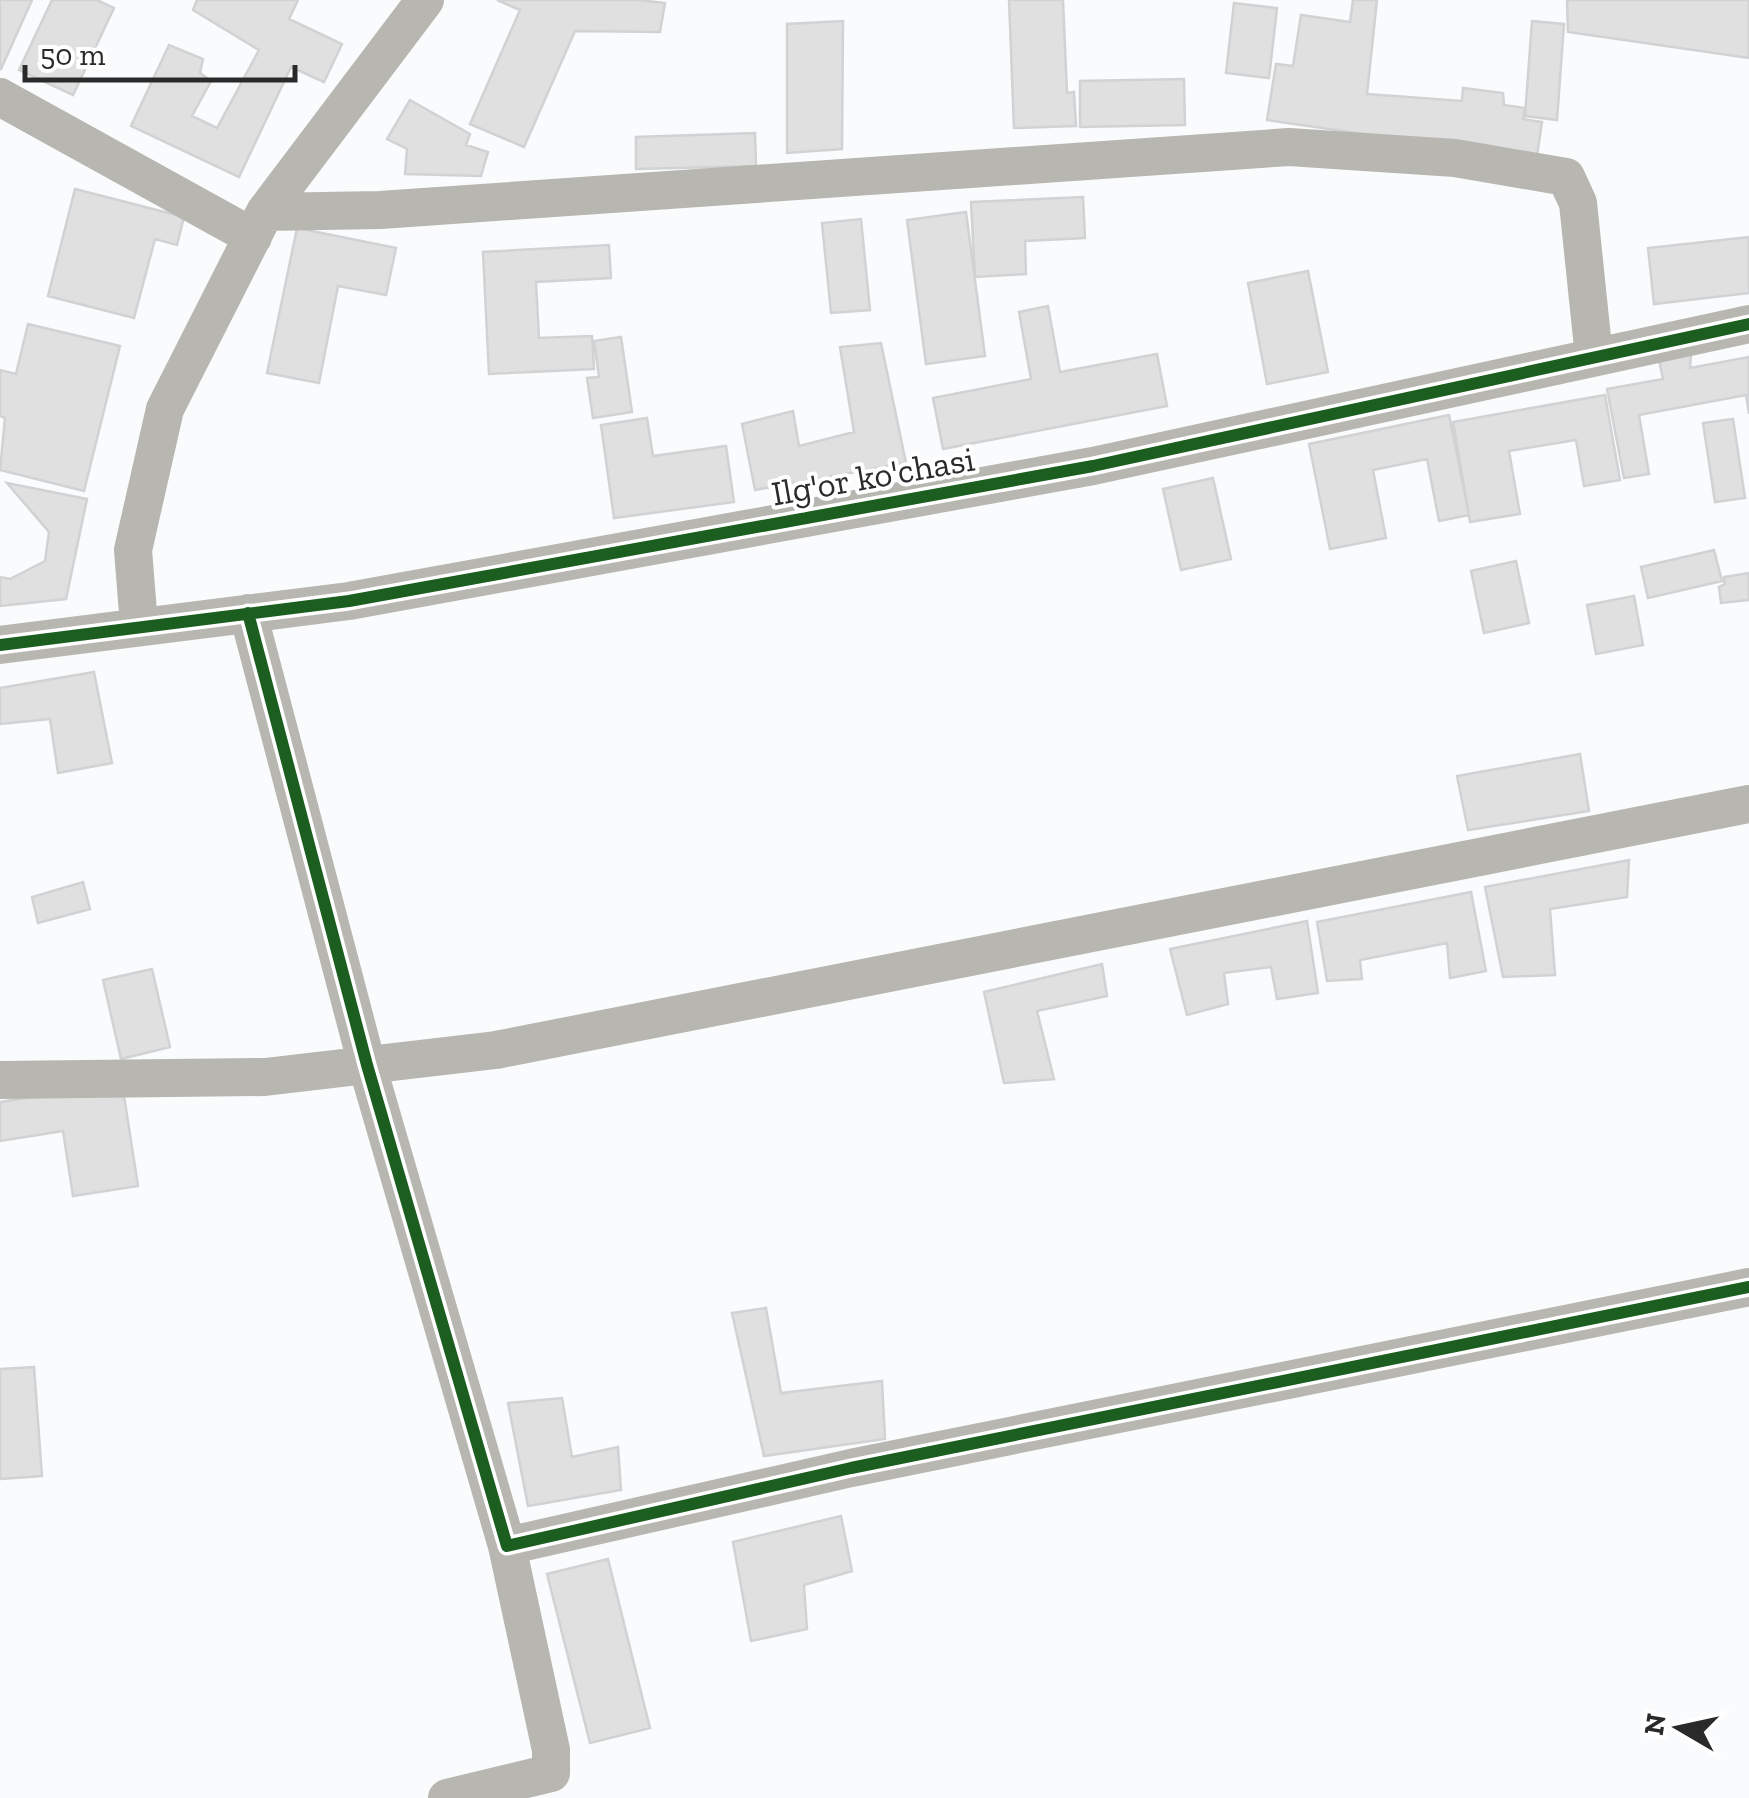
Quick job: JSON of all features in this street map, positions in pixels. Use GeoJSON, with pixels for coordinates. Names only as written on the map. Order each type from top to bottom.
{"type":"FeatureCollection","features":[{"type":"Feature","properties":{"kind":"street"},"geometry":{"type":"LineString","coordinates":[[139,625],[133,550],[166,409],[259,225],[426,0]]}},
{"type":"Feature","properties":{"kind":"street"},"geometry":{"type":"LineString","coordinates":[[0,97],[259,225],[380,210],[1289,147],[1455,158],[1566,177],[1578,203],[1594,357]]}},
{"type":"Feature","properties":{"kind":"street","name":"Ilg'or ko'chasi"},"geometry":{"type":"LineString","coordinates":[[0,645],[349,601],[1093,466],[1749,324]]}},
{"type":"Feature","properties":{"kind":"street"},"geometry":{"type":"LineString","coordinates":[[248,612],[367,1065],[506,1546],[552,1750],[551,1773],[447,1798]]}},
{"type":"Feature","properties":{"kind":"street"},"geometry":{"type":"LineString","coordinates":[[0,1080],[264,1077],[496,1050],[1749,804]]}},
{"type":"Feature","properties":{"kind":"street"},"geometry":{"type":"LineString","coordinates":[[506,1546],[851,1468],[1749,1287]]}},
{"type":"Feature","properties":{"kind":"building"},"geometry":{"type":"Polygon","coordinates":[[[0,0],[32,0],[1,69],[0,68],[0,0]]]}},
{"type":"Feature","properties":{"kind":"building"},"geometry":{"type":"Polygon","coordinates":[[[52,0],[97,0],[114,8],[73,95],[19,70],[52,0]]]}},
{"type":"Feature","properties":{"kind":"building"},"geometry":{"type":"Polygon","coordinates":[[[197,0],[298,0],[289,19],[342,44],[324,82],[291,67],[239,177],[131,126],[169,45],[203,59],[200,73],[211,81],[192,116],[217,128],[259,50],[193,10],[197,0]]]}},
{"type":"Feature","properties":{"kind":"building"},"geometry":{"type":"Polygon","coordinates":[[[497,0],[665,3],[660,32],[575,31],[524,147],[470,124],[520,10],[497,0]]]}},
{"type":"Feature","properties":{"kind":"building"},"geometry":{"type":"Polygon","coordinates":[[[1009,0],[1063,0],[1067,93],[1074,92],[1076,126],[1014,128],[1009,0]]]}},
{"type":"Feature","properties":{"kind":"building"},"geometry":{"type":"Polygon","coordinates":[[[1353,0],[1377,0],[1367,94],[1462,101],[1463,88],[1503,93],[1504,105],[1525,108],[1523,119],[1542,122],[1535,170],[1440,145],[1267,120],[1276,64],[1293,66],[1301,15],[1350,22],[1353,0]]]}},
{"type":"Feature","properties":{"kind":"building"},"geometry":{"type":"Polygon","coordinates":[[[1567,0],[1749,0],[1749,58],[1568,32],[1567,0]]]}},
{"type":"Feature","properties":{"kind":"building"},"geometry":{"type":"Polygon","coordinates":[[[1234,3],[1277,8],[1269,78],[1226,73],[1234,3]]]}},
{"type":"Feature","properties":{"kind":"building"},"geometry":{"type":"Polygon","coordinates":[[[843,21],[842,149],[787,153],[787,24],[843,21]]]}},
{"type":"Feature","properties":{"kind":"building"},"geometry":{"type":"Polygon","coordinates":[[[1532,21],[1564,24],[1557,120],[1525,116],[1532,21]]]}},
{"type":"Feature","properties":{"kind":"building"},"geometry":{"type":"Polygon","coordinates":[[[1184,79],[1185,125],[1080,127],[1080,81],[1184,79]]]}},
{"type":"Feature","properties":{"kind":"building"},"geometry":{"type":"Polygon","coordinates":[[[410,100],[470,134],[466,145],[488,152],[481,176],[405,174],[407,149],[387,139],[410,100]]]}},
{"type":"Feature","properties":{"kind":"building"},"geometry":{"type":"Polygon","coordinates":[[[755,133],[756,166],[636,169],[636,137],[755,133]]]}},
{"type":"Feature","properties":{"kind":"building"},"geometry":{"type":"Polygon","coordinates":[[[75,189],[184,217],[177,245],[155,239],[134,318],[48,296],[75,189]]]}},
{"type":"Feature","properties":{"kind":"building"},"geometry":{"type":"Polygon","coordinates":[[[1083,197],[1085,238],[1025,241],[1026,274],[975,277],[971,202],[1083,197]]]}},
{"type":"Feature","properties":{"kind":"building"},"geometry":{"type":"Polygon","coordinates":[[[966,212],[985,356],[926,364],[907,220],[966,212]]]}},
{"type":"Feature","properties":{"kind":"building"},"geometry":{"type":"Polygon","coordinates":[[[861,219],[870,310],[831,313],[822,223],[861,219]]]}},
{"type":"Feature","properties":{"kind":"building"},"geometry":{"type":"Polygon","coordinates":[[[297,228],[396,248],[386,295],[338,286],[319,383],[267,373],[297,228]]]}},
{"type":"Feature","properties":{"kind":"building"},"geometry":{"type":"Polygon","coordinates":[[[1749,237],[1749,293],[1654,304],[1648,248],[1749,237]]]}},
{"type":"Feature","properties":{"kind":"building"},"geometry":{"type":"Polygon","coordinates":[[[609,245],[611,278],[536,282],[539,338],[592,336],[594,369],[489,374],[483,252],[609,245]]]}},
{"type":"Feature","properties":{"kind":"building"},"geometry":{"type":"Polygon","coordinates":[[[1308,271],[1328,372],[1267,384],[1248,283],[1308,271]]]}},
{"type":"Feature","properties":{"kind":"building"},"geometry":{"type":"Polygon","coordinates":[[[1048,306],[1060,372],[1157,354],[1167,406],[943,449],[933,398],[1031,379],[1019,312],[1048,306]]]}},
{"type":"Feature","properties":{"kind":"building"},"geometry":{"type":"Polygon","coordinates":[[[28,324],[120,346],[84,491],[0,470],[5,418],[0,416],[0,370],[16,374],[28,324]]]}},
{"type":"Feature","properties":{"kind":"building"},"geometry":{"type":"Polygon","coordinates":[[[621,337],[632,412],[593,418],[587,378],[599,377],[594,341],[621,337]]]}},
{"type":"Feature","properties":{"kind":"building"},"geometry":{"type":"Polygon","coordinates":[[[881,343],[906,463],[755,490],[742,424],[793,411],[799,446],[854,432],[840,347],[881,343]]]}},
{"type":"Feature","properties":{"kind":"building"},"geometry":{"type":"Polygon","coordinates":[[[1691,354],[1690,368],[1749,357],[1749,414],[1746,395],[1639,415],[1649,474],[1624,478],[1607,389],[1663,379],[1659,360],[1691,354]]]}},
{"type":"Feature","properties":{"kind":"building"},"geometry":{"type":"Polygon","coordinates":[[[1605,395],[1620,480],[1584,486],[1576,440],[1509,451],[1520,514],[1470,522],[1453,422],[1605,395]]]}},
{"type":"Feature","properties":{"kind":"building"},"geometry":{"type":"Polygon","coordinates":[[[1449,415],[1469,515],[1439,521],[1427,459],[1373,470],[1386,538],[1330,549],[1309,444],[1449,415]]]}},
{"type":"Feature","properties":{"kind":"building"},"geometry":{"type":"Polygon","coordinates":[[[647,418],[653,456],[726,446],[734,502],[614,518],[601,425],[647,418]]]}},
{"type":"Feature","properties":{"kind":"building"},"geometry":{"type":"Polygon","coordinates":[[[1733,419],[1745,498],[1715,502],[1703,423],[1733,419]]]}},
{"type":"Feature","properties":{"kind":"building"},"geometry":{"type":"Polygon","coordinates":[[[1213,478],[1231,559],[1181,570],[1163,489],[1213,478]]]}},
{"type":"Feature","properties":{"kind":"building"},"geometry":{"type":"Polygon","coordinates":[[[7,483],[87,499],[66,599],[0,606],[0,577],[10,579],[45,561],[49,532],[7,483]]]}},
{"type":"Feature","properties":{"kind":"building"},"geometry":{"type":"Polygon","coordinates":[[[1714,550],[1722,581],[1648,598],[1641,567],[1714,550]]]}},
{"type":"Feature","properties":{"kind":"building"},"geometry":{"type":"Polygon","coordinates":[[[1516,561],[1529,623],[1484,633],[1471,571],[1516,561]]]}},
{"type":"Feature","properties":{"kind":"building"},"geometry":{"type":"Polygon","coordinates":[[[1749,573],[1749,600],[1721,603],[1719,587],[1725,584],[1724,577],[1749,573]]]}},
{"type":"Feature","properties":{"kind":"building"},"geometry":{"type":"Polygon","coordinates":[[[1634,596],[1643,645],[1596,654],[1587,605],[1634,596]]]}},
{"type":"Feature","properties":{"kind":"building"},"geometry":{"type":"Polygon","coordinates":[[[94,672],[112,763],[58,773],[50,719],[0,724],[0,688],[94,672]]]}},
{"type":"Feature","properties":{"kind":"building"},"geometry":{"type":"Polygon","coordinates":[[[1580,754],[1589,811],[1468,830],[1457,776],[1580,754]]]}},
{"type":"Feature","properties":{"kind":"building"},"geometry":{"type":"Polygon","coordinates":[[[1629,860],[1627,897],[1550,909],[1555,975],[1503,977],[1485,887],[1629,860]]]}},
{"type":"Feature","properties":{"kind":"building"},"geometry":{"type":"Polygon","coordinates":[[[83,882],[90,909],[38,923],[32,897],[83,882]]]}},
{"type":"Feature","properties":{"kind":"building"},"geometry":{"type":"Polygon","coordinates":[[[1471,892],[1486,971],[1450,978],[1447,943],[1360,960],[1362,979],[1327,981],[1317,922],[1471,892]]]}},
{"type":"Feature","properties":{"kind":"building"},"geometry":{"type":"Polygon","coordinates":[[[1307,921],[1318,993],[1277,999],[1271,967],[1224,973],[1228,1004],[1187,1015],[1170,949],[1307,921]]]}},
{"type":"Feature","properties":{"kind":"building"},"geometry":{"type":"Polygon","coordinates":[[[1102,964],[1107,996],[1037,1011],[1054,1079],[1004,1083],[984,992],[1102,964]]]}},
{"type":"Feature","properties":{"kind":"building"},"geometry":{"type":"Polygon","coordinates":[[[152,969],[170,1047],[121,1059],[103,980],[152,969]]]}},
{"type":"Feature","properties":{"kind":"building"},"geometry":{"type":"Polygon","coordinates":[[[122,1083],[138,1186],[73,1196],[63,1131],[0,1141],[0,1102],[122,1083]]]}},
{"type":"Feature","properties":{"kind":"building"},"geometry":{"type":"Polygon","coordinates":[[[766,1308],[781,1393],[882,1381],[885,1439],[764,1456],[732,1313],[766,1308]]]}},
{"type":"Feature","properties":{"kind":"building"},"geometry":{"type":"Polygon","coordinates":[[[34,1367],[42,1476],[0,1479],[0,1369],[34,1367]]]}},
{"type":"Feature","properties":{"kind":"building"},"geometry":{"type":"Polygon","coordinates":[[[562,1398],[572,1457],[618,1447],[621,1490],[528,1506],[508,1403],[562,1398]]]}},
{"type":"Feature","properties":{"kind":"building"},"geometry":{"type":"Polygon","coordinates":[[[841,1516],[852,1571],[804,1585],[807,1629],[751,1641],[733,1542],[841,1516]]]}},
{"type":"Feature","properties":{"kind":"building"},"geometry":{"type":"Polygon","coordinates":[[[608,1559],[650,1728],[590,1743],[547,1574],[608,1559]]]}},
{"type":"Feature","properties":{"kind":"cycle path"},"geometry":{"type":"LineString","coordinates":[[0,645],[349,601],[1093,466],[1749,324]]}},
{"type":"Feature","properties":{"kind":"cycle path"},"geometry":{"type":"LineString","coordinates":[[248,613],[367,1065],[507,1546],[851,1468],[1749,1287]]}}]}
